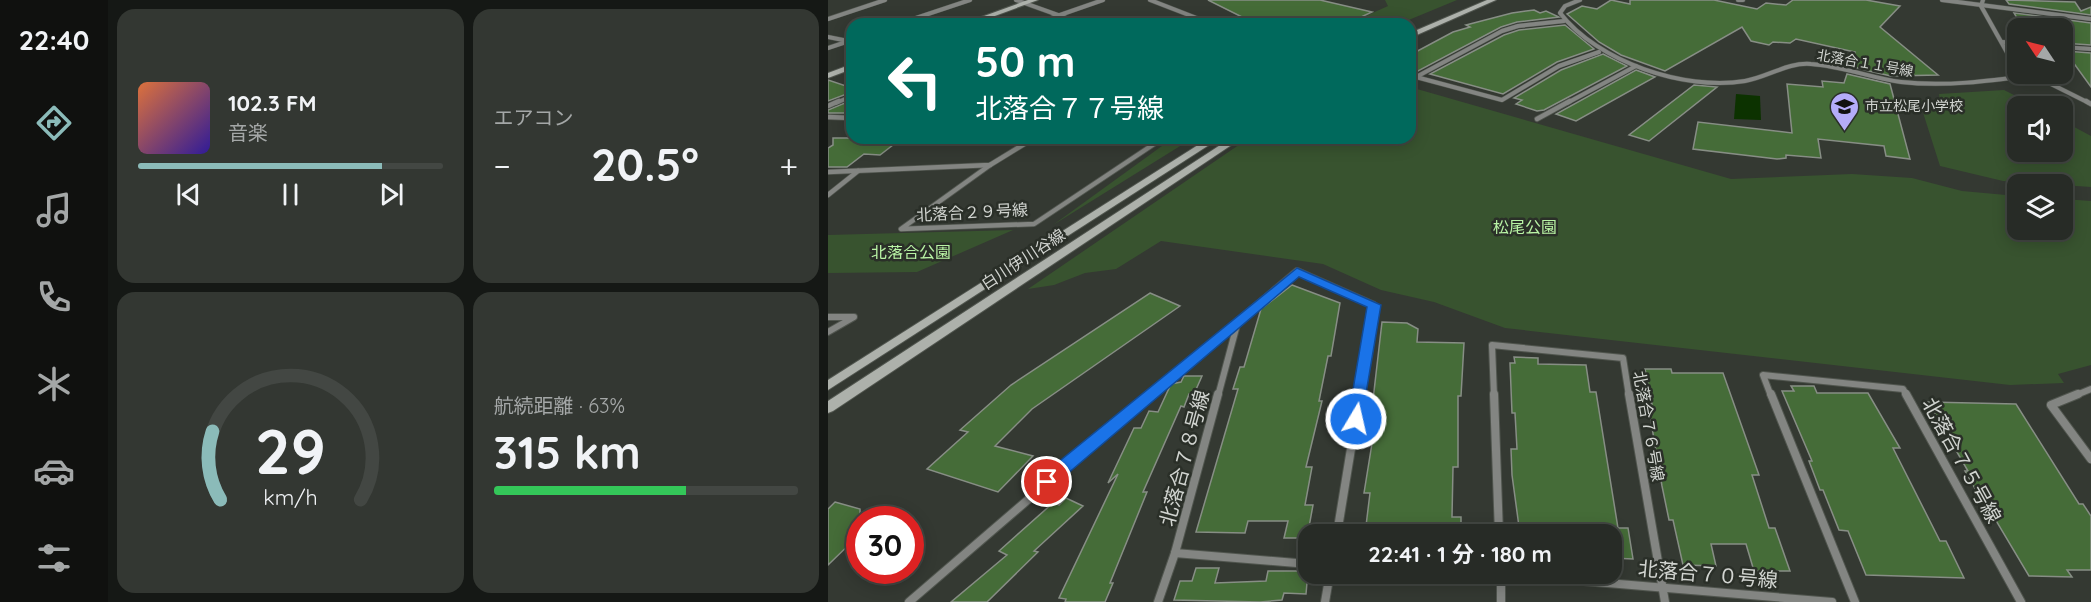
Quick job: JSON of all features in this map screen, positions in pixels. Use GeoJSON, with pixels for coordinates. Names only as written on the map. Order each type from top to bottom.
{"type":"FeatureCollection","features":[{"type":"Feature","properties":{"kind":"street"},"geometry":{"type":"LineString","coordinates":[[828,19],[885,0]]}},
{"type":"Feature","properties":{"kind":"street"},"geometry":{"type":"LineString","coordinates":[[916,18],[970,0]]}},
{"type":"Feature","properties":{"kind":"street"},"geometry":{"type":"LineString","coordinates":[[1016,0],[1066,18]]}},
{"type":"Feature","properties":{"kind":"street"},"geometry":{"type":"LineString","coordinates":[[983,18],[1035,0]]}},
{"type":"Feature","properties":{"kind":"street"},"geometry":{"type":"LineString","coordinates":[[1050,18],[1103,0]]}},
{"type":"Feature","properties":{"kind":"street"},"geometry":{"type":"LineString","coordinates":[[1150,0],[1196,18]]}},
{"type":"Feature","properties":{"kind":"street"},"geometry":{"type":"LineString","coordinates":[[1416,25],[1475,0]]}},
{"type":"Feature","properties":{"kind":"street"},"geometry":{"type":"LineString","coordinates":[[1416,33],[1493,0]]}},
{"type":"Feature","properties":{"kind":"street"},"geometry":{"type":"LineString","coordinates":[[1580,0],[1565,6],[1560,13],[1564,21],[1518,26],[1502,31],[1416,77],[1502,100],[1559,66],[1599,52]]}},
{"type":"Feature","properties":{"kind":"street"},"geometry":{"type":"LineString","coordinates":[[1942,0],[2091,19]]}},
{"type":"Feature","properties":{"kind":"street"},"geometry":{"type":"LineString","coordinates":[[1983,0],[1981,6],[2007,52]]}},
{"type":"Feature","properties":{"kind":"street","name":"北落合１１号線"},"geometry":{"type":"LineString","coordinates":[[1564,21],[1599,52],[1636,66],[1718,83],[1746,81],[1769,72],[1810,64],[1914,83],[2007,76]]}},
{"type":"Feature","properties":{"kind":"street"},"geometry":{"type":"LineString","coordinates":[[828,37],[846,40]]}},
{"type":"Feature","properties":{"kind":"street"},"geometry":{"type":"LineString","coordinates":[[2002,42],[2007,42]]}},
{"type":"Feature","properties":{"kind":"street"},"geometry":{"type":"LineString","coordinates":[[828,48],[846,43]]}},
{"type":"Feature","properties":{"kind":"street"},"geometry":{"type":"LineString","coordinates":[[2073,48],[2091,49]]}},
{"type":"Feature","properties":{"kind":"street"},"geometry":{"type":"LineString","coordinates":[[1538,119],[1636,66]]}},
{"type":"Feature","properties":{"kind":"street"},"geometry":{"type":"LineString","coordinates":[[828,76],[846,68]]}},
{"type":"Feature","properties":{"kind":"street"},"geometry":{"type":"LineString","coordinates":[[2052,84],[2091,104]]}},
{"type":"Feature","properties":{"kind":"street"},"geometry":{"type":"LineString","coordinates":[[828,106],[846,98]]}},
{"type":"Feature","properties":{"kind":"street"},"geometry":{"type":"LineString","coordinates":[[828,117],[846,118]]}},
{"type":"Feature","properties":{"kind":"street"},"geometry":{"type":"LineString","coordinates":[[828,172],[990,165],[1024,144]]}},
{"type":"Feature","properties":{"kind":"street","name":"北落合２９号線"},"geometry":{"type":"LineString","coordinates":[[990,165],[902,229],[1034,224],[1154,144]]}},
{"type":"Feature","properties":{"kind":"street","name":"白川伊川谷線"},"geometry":{"type":"LineString","coordinates":[[828,386],[1206,144]]}},
{"type":"Feature","properties":{"kind":"street","name":"白川伊川谷線"},"geometry":{"type":"LineString","coordinates":[[828,408],[1228,144]]}},
{"type":"Feature","properties":{"kind":"street"},"geometry":{"type":"LineString","coordinates":[[828,195],[858,171]]}},
{"type":"Feature","properties":{"kind":"street"},"geometry":{"type":"LineString","coordinates":[[909,602],[992,528],[1297,272],[1374,305],[1339,524]]}},
{"type":"Feature","properties":{"kind":"street"},"geometry":{"type":"LineString","coordinates":[[828,317],[854,317],[828,332]]}},
{"type":"Feature","properties":{"kind":"street","name":"北落合７８号線"},"geometry":{"type":"LineString","coordinates":[[1158,602],[1175,553],[1238,321]]}},
{"type":"Feature","properties":{"kind":"street","name":"北落合７６号線"},"geometry":{"type":"LineString","coordinates":[[1499,524],[1492,345],[1623,358],[1665,602]]}},
{"type":"Feature","properties":{"kind":"street","name":"北落合７５号線"},"geometry":{"type":"LineString","coordinates":[[1855,602],[1763,375],[1903,388],[2021,602]]}},
{"type":"Feature","properties":{"kind":"street"},"geometry":{"type":"LineString","coordinates":[[2091,389],[2051,405],[2091,459]]}},
{"type":"Feature","properties":{"kind":"street"},"geometry":{"type":"LineString","coordinates":[[1175,553],[1298,563]]}},
{"type":"Feature","properties":{"kind":"street"},"geometry":{"type":"LineString","coordinates":[[1325,602],[1328,584]]}},
{"type":"Feature","properties":{"kind":"street"},"geometry":{"type":"LineString","coordinates":[[1501,584],[1501,602]]}},
{"type":"Feature","properties":{"kind":"street","name":"北落合７０号線"},"geometry":{"type":"LineString","coordinates":[[1616,584],[1832,602]]}},
{"type":"Feature","properties":{"kind":"green space"},"geometry":{"type":"Polygon","coordinates":[[[1385,0],[1457,0],[1414,18],[1361,18],[1388,6],[1385,0]]]}},
{"type":"Feature","properties":{"kind":"green space","name":"松尾公園"},"geometry":{"type":"Polygon","coordinates":[[[1416,89],[1731,179],[1852,174],[1912,178],[1962,191],[2007,195],[2007,240],[2073,240],[2073,200],[2091,201],[2091,365],[2058,374],[2064,383],[2010,385],[1505,328],[1434,302],[1381,290],[1323,264],[1161,241],[1116,269],[1085,273],[1054,285],[1028,289],[1240,144],[1416,144],[1416,89]]]}},
{"type":"Feature","properties":{"kind":"green space"},"geometry":{"type":"Polygon","coordinates":[[[2004,90],[2016,96],[2007,96],[2007,162],[2073,162],[2073,126],[2091,136],[2091,187],[2073,186],[2073,174],[2007,174],[2007,181],[1940,166],[1919,100],[1940,101],[1939,94],[2004,90]]]}},
{"type":"Feature","properties":{"kind":"green space"},"geometry":{"type":"Polygon","coordinates":[[[1165,144],[1183,144],[1053,225],[1165,144]]]}},
{"type":"Feature","properties":{"kind":"green space","name":"北落合公園"},"geometry":{"type":"Polygon","coordinates":[[[1013,230],[917,272],[828,273],[828,235],[1013,230]]]}},
{"type":"Feature","properties":{"kind":"shaded area"},"geometry":{"type":"Polygon","coordinates":[[[1736,94],[1760,96],[1761,120],[1734,119],[1736,94]]]}},
{"type":"Feature","properties":{"kind":"building"},"geometry":{"type":"Polygon","coordinates":[[[1208,0],[1320,0],[1372,12],[1359,18],[1242,17],[1208,0]]]}},
{"type":"Feature","properties":{"kind":"building"},"geometry":{"type":"Polygon","coordinates":[[[1611,0],[1630,4],[1630,0],[1714,0],[1757,9],[1766,3],[1786,5],[1793,0],[1866,0],[1900,6],[1880,27],[1938,75],[1891,76],[1869,71],[1850,66],[1855,52],[1796,39],[1790,43],[1773,42],[1769,45],[1751,41],[1742,27],[1665,71],[1621,55],[1599,42],[1567,14],[1582,6],[1597,9],[1611,0]]]}},
{"type":"Feature","properties":{"kind":"building"},"geometry":{"type":"Polygon","coordinates":[[[2006,0],[2075,2],[2081,11],[2091,7],[2091,15],[2009,4],[2006,0]]]}},
{"type":"Feature","properties":{"kind":"building"},"geometry":{"type":"Polygon","coordinates":[[[1546,11],[1559,17],[1517,22],[1501,27],[1416,70],[1416,52],[1453,32],[1470,27],[1466,25],[1512,13],[1546,11]]]}},
{"type":"Feature","properties":{"kind":"building"},"geometry":{"type":"Polygon","coordinates":[[[2014,13],[2052,18],[2017,18],[2014,13]]]}},
{"type":"Feature","properties":{"kind":"building"},"geometry":{"type":"Polygon","coordinates":[[[2073,21],[2091,23],[2091,45],[2073,44],[2073,21]]]}},
{"type":"Feature","properties":{"kind":"building"},"geometry":{"type":"Polygon","coordinates":[[[1565,25],[1594,49],[1557,62],[1503,94],[1430,74],[1504,35],[1519,30],[1565,25]]]}},
{"type":"Feature","properties":{"kind":"building"},"geometry":{"type":"Polygon","coordinates":[[[2073,52],[2091,53],[2091,87],[2073,62],[2073,52]]]}},
{"type":"Feature","properties":{"kind":"building"},"geometry":{"type":"Polygon","coordinates":[[[1603,54],[1627,66],[1544,110],[1537,111],[1516,104],[1522,100],[1514,98],[1561,70],[1603,54]]]}},
{"type":"Feature","properties":{"kind":"building"},"geometry":{"type":"Polygon","coordinates":[[[1636,70],[1655,77],[1576,121],[1556,114],[1636,70]]]}},
{"type":"Feature","properties":{"kind":"building"},"geometry":{"type":"Polygon","coordinates":[[[1847,74],[1890,84],[1910,159],[1886,156],[1884,146],[1818,139],[1821,158],[1786,155],[1786,158],[1777,159],[1693,149],[1698,122],[1792,133],[1787,84],[1823,87],[1822,81],[1844,83],[1847,74]]]}},
{"type":"Feature","properties":{"kind":"building"},"geometry":{"type":"Polygon","coordinates":[[[828,80],[846,86],[846,94],[828,101],[828,80]]]}},
{"type":"Feature","properties":{"kind":"building"},"geometry":{"type":"Polygon","coordinates":[[[1694,85],[1717,87],[1649,141],[1629,135],[1694,85]]]}},
{"type":"Feature","properties":{"kind":"building"},"geometry":{"type":"Polygon","coordinates":[[[846,102],[846,113],[828,113],[828,110],[846,102]]]}},
{"type":"Feature","properties":{"kind":"building"},"geometry":{"type":"Polygon","coordinates":[[[833,138],[846,138],[846,144],[894,144],[880,155],[864,154],[847,167],[828,167],[828,148],[833,145],[833,138]]]}},
{"type":"Feature","properties":{"kind":"building"},"geometry":{"type":"Polygon","coordinates":[[[1292,285],[1340,303],[1331,356],[1328,356],[1319,401],[1322,401],[1306,467],[1312,467],[1305,505],[1313,505],[1310,524],[1298,524],[1298,538],[1284,538],[1288,521],[1248,521],[1245,533],[1196,532],[1238,389],[1233,389],[1240,367],[1244,367],[1261,309],[1292,285]]]}},
{"type":"Feature","properties":{"kind":"building"},"geometry":{"type":"Polygon","coordinates":[[[1150,293],[1180,306],[1032,409],[995,446],[1033,456],[998,492],[927,469],[968,432],[960,430],[1011,385],[1150,293]]]}},
{"type":"Feature","properties":{"kind":"building"},"geometry":{"type":"Polygon","coordinates":[[[1382,322],[1407,323],[1418,329],[1417,342],[1464,343],[1461,396],[1458,396],[1458,467],[1453,467],[1452,517],[1461,517],[1461,524],[1366,524],[1370,493],[1364,493],[1379,400],[1373,400],[1382,322]]]}},
{"type":"Feature","properties":{"kind":"building"},"geometry":{"type":"Polygon","coordinates":[[[1514,357],[1538,358],[1538,364],[1586,365],[1590,392],[1596,392],[1617,524],[1519,524],[1511,449],[1517,449],[1515,413],[1512,413],[1510,363],[1515,363],[1514,357]]]}},
{"type":"Feature","properties":{"kind":"building"},"geometry":{"type":"Polygon","coordinates":[[[1645,369],[1671,369],[1672,373],[1723,373],[1759,475],[1752,475],[1769,528],[1775,528],[1790,571],[1754,571],[1746,544],[1711,544],[1716,566],[1683,565],[1673,520],[1669,520],[1662,486],[1648,404],[1652,404],[1645,369]]]}},
{"type":"Feature","properties":{"kind":"building"},"geometry":{"type":"Polygon","coordinates":[[[1184,376],[1202,376],[1194,394],[1189,394],[1184,407],[1181,406],[1143,492],[1147,492],[1110,583],[1113,583],[1105,602],[1065,602],[1066,599],[1059,598],[1118,474],[1108,483],[1134,428],[1141,428],[1149,411],[1158,412],[1171,384],[1181,382],[1184,376]]]}},
{"type":"Feature","properties":{"kind":"building"},"geometry":{"type":"Polygon","coordinates":[[[1791,386],[1814,386],[1817,393],[1868,393],[1900,448],[1893,448],[1940,541],[1946,541],[1964,578],[1866,575],[1848,531],[1839,530],[1823,490],[1820,490],[1809,461],[1812,461],[1782,391],[1794,391],[1791,386]]]}},
{"type":"Feature","properties":{"kind":"building"},"geometry":{"type":"Polygon","coordinates":[[[1928,402],[2016,404],[2079,504],[2083,504],[2091,516],[2091,570],[2067,570],[2072,577],[2029,576],[1980,497],[1965,471],[1968,471],[1928,402]]]}},
{"type":"Feature","properties":{"kind":"building"},"geometry":{"type":"Polygon","coordinates":[[[1066,498],[1083,506],[1034,551],[1038,552],[987,602],[951,602],[1007,555],[999,551],[1054,502],[1059,505],[1066,498]]]}},
{"type":"Feature","properties":{"kind":"building"},"geometry":{"type":"Polygon","coordinates":[[[835,502],[849,506],[846,506],[846,548],[828,565],[828,509],[835,502]]]}},
{"type":"Feature","properties":{"kind":"building"},"geometry":{"type":"Polygon","coordinates":[[[1622,528],[1628,528],[1633,559],[1622,558],[1622,528]]]}},
{"type":"Feature","properties":{"kind":"building"},"geometry":{"type":"Polygon","coordinates":[[[1196,568],[1219,568],[1215,583],[1266,581],[1268,571],[1298,571],[1298,584],[1307,584],[1306,594],[1284,593],[1282,600],[1260,602],[1174,600],[1180,581],[1192,581],[1196,568]]]}},
{"type":"Feature","properties":{"kind":"place","name":"市立松尾小学校"},"geometry":{"type":"Point","coordinates":[1844,132]}},
{"type":"Feature","properties":{"kind":"route"},"geometry":{"type":"LineString","coordinates":[[1047,482],[1297,272],[1374,305],[1356,419]]}}]}
